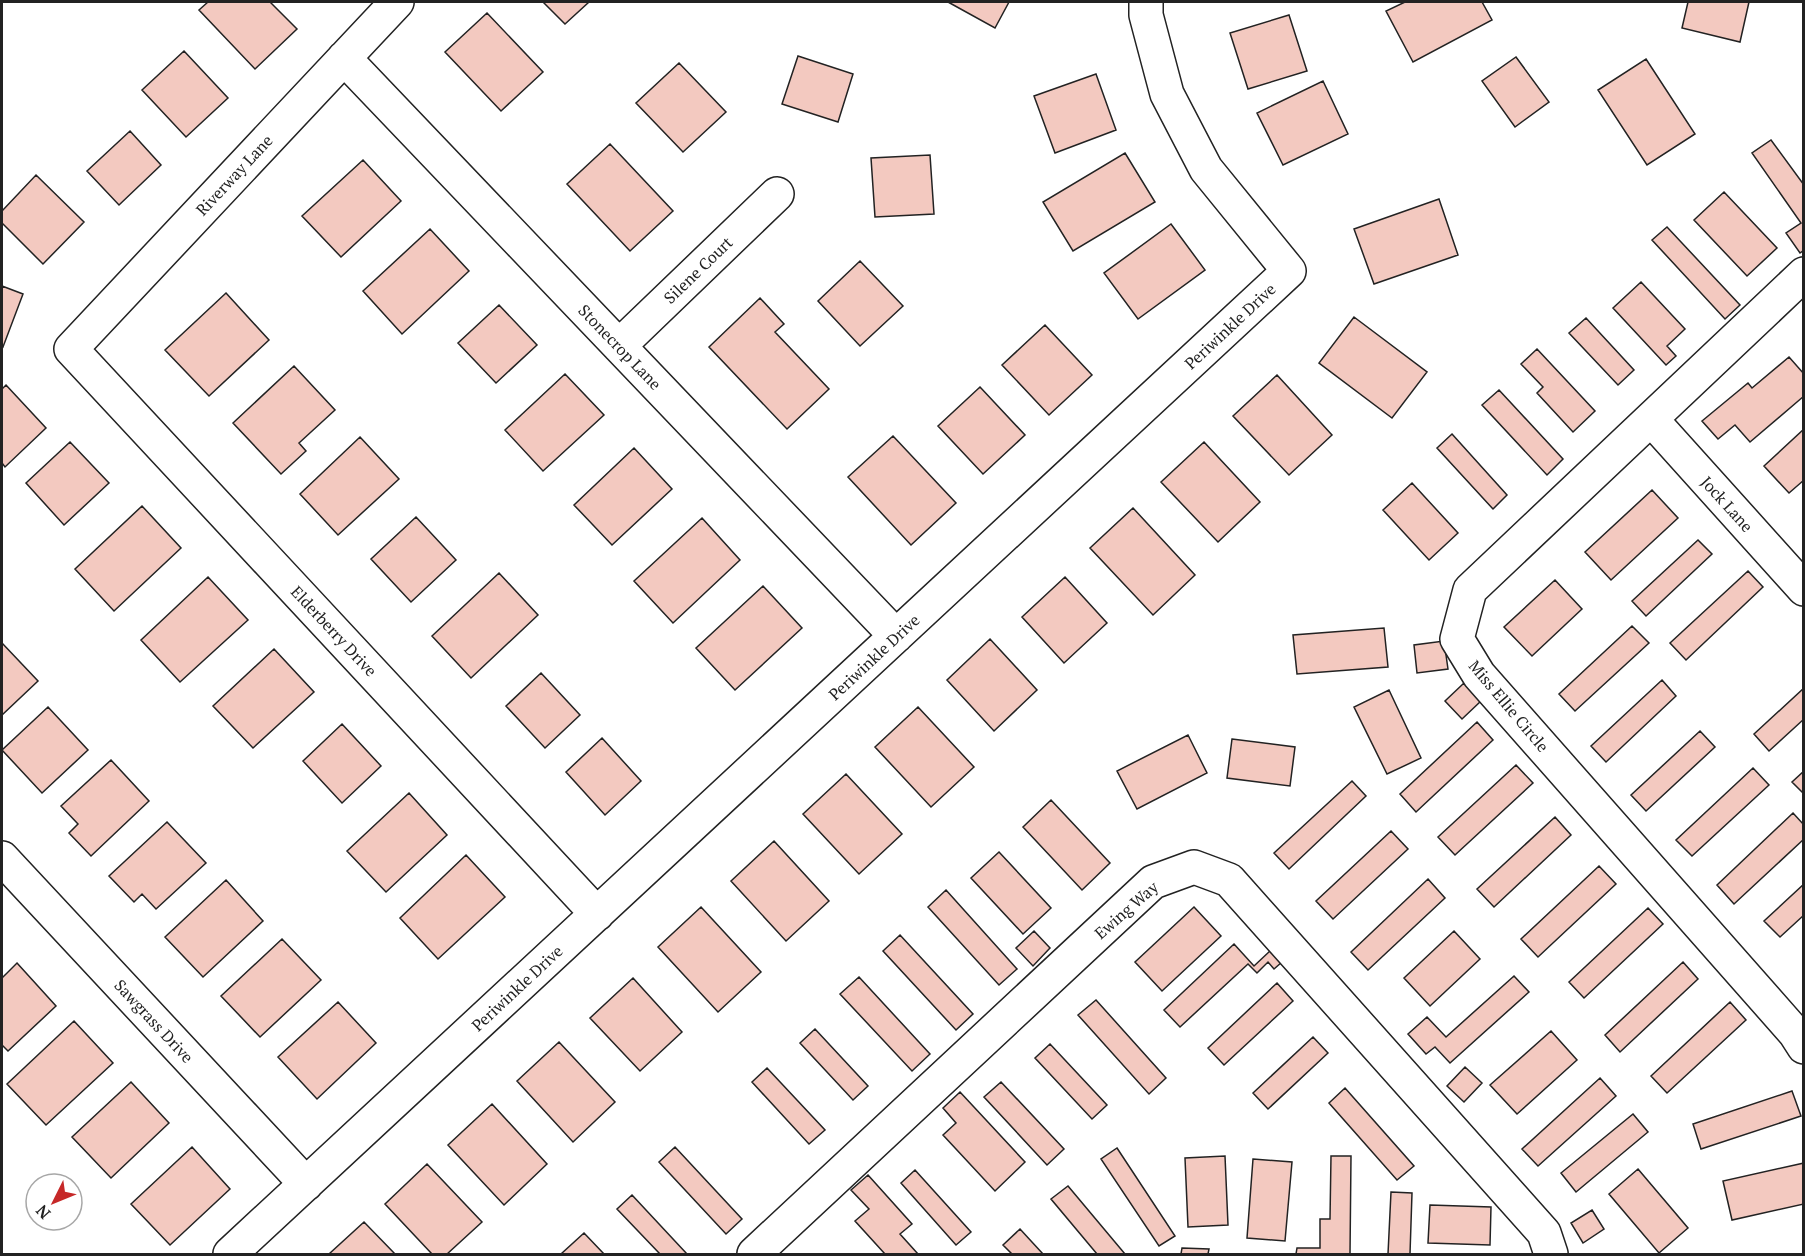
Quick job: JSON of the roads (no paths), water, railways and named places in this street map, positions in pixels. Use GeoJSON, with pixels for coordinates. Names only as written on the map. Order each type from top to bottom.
{"type":"FeatureCollection","features":[{"type":"Feature","properties":{"kind":"street","name":"Riverway Lane"},"geometry":{"type":"LineString","coordinates":[[70,349],[397,2]]}},
{"type":"Feature","properties":{"kind":"street","name":"Periwinkle Drive"},"geometry":{"type":"LineString","coordinates":[[230,1254],[1289,271],[1206,169],[1167,94],[1146,15],[1146,2]]}},
{"type":"Feature","properties":{"kind":"street","name":"Stonecrop Lane"},"geometry":{"type":"LineString","coordinates":[[344,58],[896,636]]}},
{"type":"Feature","properties":{"kind":"street","name":"Silene Court"},"geometry":{"type":"LineString","coordinates":[[619,346],[777,194]]}},
{"type":"Feature","properties":{"kind":"street","name":"Miss Ellie Circle"},"geometry":{"type":"LineString","coordinates":[[1803,274],[1470,590],[1458,639],[1479,675],[1795,1033],[1803,1047]]}},
{"type":"Feature","properties":{"kind":"street","name":"Elderberry Drive"},"geometry":{"type":"LineString","coordinates":[[70,349],[597,914]]}},
{"type":"Feature","properties":{"kind":"street","name":"Jock Lane"},"geometry":{"type":"LineString","coordinates":[[1651,419],[1803,589]]}},
{"type":"Feature","properties":{"kind":"street","name":"Sawgrass Drive"},"geometry":{"type":"LineString","coordinates":[[2,858],[306,1184]]}},
{"type":"Feature","properties":{"kind":"street","name":"Ewing Way"},"geometry":{"type":"LineString","coordinates":[[754,1254],[1153,882],[1194,867],[1229,880],[1544,1233],[1551,1254]]}}]}
